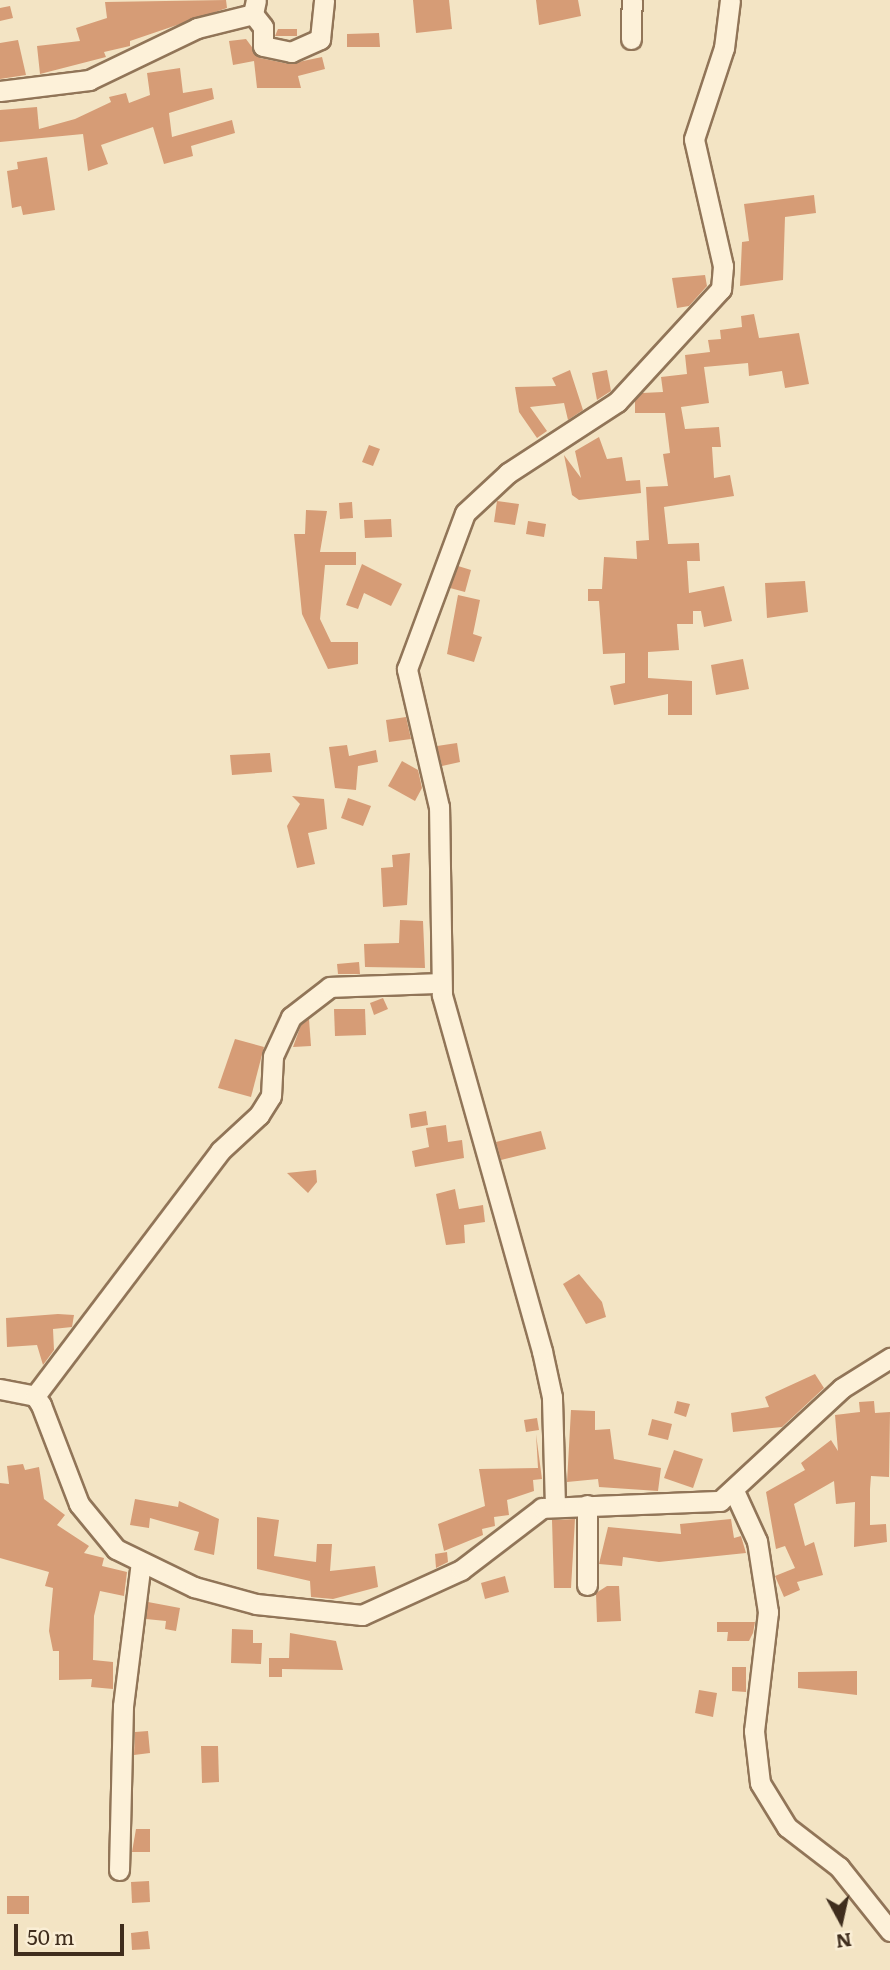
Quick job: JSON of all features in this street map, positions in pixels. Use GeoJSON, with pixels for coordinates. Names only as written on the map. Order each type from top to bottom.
{"type":"FeatureCollection","features":[{"type":"Feature","properties":{"kind":"street"},"geometry":{"type":"LineString","coordinates":[[0,91],[89,80],[197,28],[255,7],[263,27],[263,46],[290,52],[320,39],[324,0]]}},
{"type":"Feature","properties":{"kind":"street"},"geometry":{"type":"LineString","coordinates":[[631,39],[632,0]]}},
{"type":"Feature","properties":{"kind":"street"},"geometry":{"type":"LineString","coordinates":[[555,1506],[552,1396],[542,1350],[440,983],[439,807],[407,668],[465,513],[509,473],[617,402],[721,289],[723,266],[694,139],[724,48],[730,0]]}},
{"type":"Feature","properties":{"kind":"street"},"geometry":{"type":"LineString","coordinates":[[35,1396],[220,1152],[259,1115],[271,1096],[274,1056],[291,1017],[330,987],[440,983]]}},
{"type":"Feature","properties":{"kind":"street"},"geometry":{"type":"LineString","coordinates":[[35,1396],[86,1514],[116,1549],[194,1587],[256,1604],[320,1615],[373,1614],[461,1570],[531,1514],[555,1506],[706,1504],[735,1493],[842,1388],[890,1358]]}},
{"type":"Feature","properties":{"kind":"street"},"geometry":{"type":"LineString","coordinates":[[0,1389],[35,1396]]}},
{"type":"Feature","properties":{"kind":"street"},"geometry":{"type":"LineString","coordinates":[[735,1493],[757,1541],[768,1612],[754,1731],[760,1783],[787,1827],[839,1867],[877,1911],[890,1931]]}},
{"type":"Feature","properties":{"kind":"street"},"geometry":{"type":"LineString","coordinates":[[587,1505],[587,1585]]}},
{"type":"Feature","properties":{"kind":"street"},"geometry":{"type":"LineString","coordinates":[[119,1870],[122,1716],[141,1562]]}},
{"type":"Feature","properties":{"kind":"building"},"geometry":{"type":"Polygon","coordinates":[[[226,0],[227,8],[130,41],[130,46],[104,52],[106,57],[40,74],[37,46],[80,41],[76,28],[107,18],[105,2],[226,0]]]}},
{"type":"Feature","properties":{"kind":"building"},"geometry":{"type":"Polygon","coordinates":[[[413,0],[449,0],[452,29],[416,33],[413,0]]]}},
{"type":"Feature","properties":{"kind":"building"},"geometry":{"type":"Polygon","coordinates":[[[536,0],[578,0],[581,16],[539,25],[536,0]]]}},
{"type":"Feature","properties":{"kind":"building"},"geometry":{"type":"Polygon","coordinates":[[[10,6],[13,18],[0,21],[0,8],[10,6]]]}},
{"type":"Feature","properties":{"kind":"building"},"geometry":{"type":"Polygon","coordinates":[[[278,29],[297,29],[297,36],[275,36],[278,29]]]}},
{"type":"Feature","properties":{"kind":"building"},"geometry":{"type":"Polygon","coordinates":[[[379,33],[380,47],[347,47],[347,34],[379,33]]]}},
{"type":"Feature","properties":{"kind":"building"},"geometry":{"type":"Polygon","coordinates":[[[246,39],[260,58],[289,64],[322,57],[325,69],[298,76],[301,88],[257,88],[254,61],[233,65],[229,41],[246,39]]]}},
{"type":"Feature","properties":{"kind":"building"},"geometry":{"type":"Polygon","coordinates":[[[18,40],[26,75],[0,79],[0,43],[18,40]]]}},
{"type":"Feature","properties":{"kind":"building"},"geometry":{"type":"Polygon","coordinates":[[[180,68],[183,93],[212,88],[214,99],[169,113],[172,137],[232,120],[235,133],[191,146],[193,156],[164,164],[153,127],[101,145],[108,164],[88,171],[83,134],[0,142],[0,110],[37,107],[39,129],[75,119],[111,102],[109,97],[126,93],[129,103],[150,95],[147,73],[180,68]]]}},
{"type":"Feature","properties":{"kind":"building"},"geometry":{"type":"Polygon","coordinates":[[[47,157],[55,210],[23,215],[21,206],[12,208],[7,171],[18,169],[17,162],[47,157]]]}},
{"type":"Feature","properties":{"kind":"building"},"geometry":{"type":"Polygon","coordinates":[[[814,195],[816,213],[785,217],[783,280],[740,286],[742,242],[749,241],[744,204],[814,195]]]}},
{"type":"Feature","properties":{"kind":"building"},"geometry":{"type":"Polygon","coordinates":[[[705,275],[707,286],[689,306],[677,308],[672,278],[705,275]]]}},
{"type":"Feature","properties":{"kind":"building"},"geometry":{"type":"Polygon","coordinates":[[[754,314],[759,338],[799,333],[809,384],[785,388],[782,371],[749,376],[748,363],[704,367],[709,403],[681,407],[685,429],[719,427],[721,447],[712,447],[714,478],[730,475],[734,496],[664,507],[668,544],[699,543],[700,561],[687,561],[689,593],[724,586],[732,621],[704,627],[701,611],[693,611],[693,624],[677,624],[679,650],[648,652],[648,678],[692,681],[692,715],[668,715],[668,694],[614,705],[610,686],[625,683],[625,653],[603,654],[599,601],[588,601],[588,589],[602,589],[604,557],[637,559],[636,541],[649,540],[646,487],[668,486],[663,454],[670,453],[665,413],[635,413],[635,400],[642,393],[663,392],[661,377],[687,374],[685,355],[710,352],[708,340],[721,339],[720,330],[742,327],[741,316],[754,314]]]}},
{"type":"Feature","properties":{"kind":"building"},"geometry":{"type":"Polygon","coordinates":[[[570,370],[583,410],[568,420],[564,403],[530,407],[547,431],[537,438],[519,412],[515,387],[556,386],[552,378],[570,370]]]}},
{"type":"Feature","properties":{"kind":"building"},"geometry":{"type":"Polygon","coordinates":[[[607,370],[611,391],[597,400],[592,373],[607,370]]]}},
{"type":"Feature","properties":{"kind":"building"},"geometry":{"type":"Polygon","coordinates":[[[599,437],[607,459],[622,457],[626,481],[640,480],[641,493],[579,500],[572,495],[564,455],[581,478],[575,451],[599,437]]]}},
{"type":"Feature","properties":{"kind":"building"},"geometry":{"type":"Polygon","coordinates":[[[369,445],[380,449],[373,466],[362,462],[369,445]]]}},
{"type":"Feature","properties":{"kind":"building"},"geometry":{"type":"Polygon","coordinates":[[[497,501],[519,504],[515,525],[494,522],[497,501]]]}},
{"type":"Feature","properties":{"kind":"building"},"geometry":{"type":"Polygon","coordinates":[[[352,502],[353,518],[340,519],[339,503],[352,502]]]}},
{"type":"Feature","properties":{"kind":"building"},"geometry":{"type":"Polygon","coordinates":[[[306,510],[327,511],[320,552],[356,552],[356,565],[325,565],[320,619],[331,642],[358,642],[358,664],[328,669],[302,614],[294,534],[305,534],[306,510]]]}},
{"type":"Feature","properties":{"kind":"building"},"geometry":{"type":"Polygon","coordinates":[[[391,519],[392,537],[365,538],[364,520],[391,519]]]}},
{"type":"Feature","properties":{"kind":"building"},"geometry":{"type":"Polygon","coordinates":[[[528,521],[546,524],[544,537],[526,534],[528,521]]]}},
{"type":"Feature","properties":{"kind":"building"},"geometry":{"type":"Polygon","coordinates":[[[362,564],[402,584],[391,606],[364,593],[358,609],[346,605],[362,564]]]}},
{"type":"Feature","properties":{"kind":"building"},"geometry":{"type":"Polygon","coordinates":[[[458,566],[471,570],[465,592],[450,588],[458,566]]]}},
{"type":"Feature","properties":{"kind":"building"},"geometry":{"type":"Polygon","coordinates":[[[805,581],[808,612],[767,618],[765,583],[805,581]]]}},
{"type":"Feature","properties":{"kind":"building"},"geometry":{"type":"Polygon","coordinates":[[[458,595],[480,600],[473,634],[482,637],[474,662],[447,654],[458,595]]]}},
{"type":"Feature","properties":{"kind":"building"},"geometry":{"type":"Polygon","coordinates":[[[743,659],[749,689],[716,695],[711,665],[743,659]]]}},
{"type":"Feature","properties":{"kind":"building"},"geometry":{"type":"Polygon","coordinates":[[[406,717],[411,739],[389,742],[386,720],[406,717]]]}},
{"type":"Feature","properties":{"kind":"building"},"geometry":{"type":"Polygon","coordinates":[[[457,743],[460,762],[442,766],[437,746],[457,743]]]}},
{"type":"Feature","properties":{"kind":"building"},"geometry":{"type":"Polygon","coordinates":[[[347,745],[349,756],[376,750],[378,762],[358,766],[356,790],[335,788],[329,747],[347,745]]]}},
{"type":"Feature","properties":{"kind":"building"},"geometry":{"type":"Polygon","coordinates":[[[270,753],[272,772],[232,775],[230,755],[270,753]]]}},
{"type":"Feature","properties":{"kind":"building"},"geometry":{"type":"Polygon","coordinates":[[[402,761],[418,770],[422,788],[415,801],[388,786],[402,761]]]}},
{"type":"Feature","properties":{"kind":"building"},"geometry":{"type":"Polygon","coordinates":[[[292,796],[324,799],[327,829],[308,833],[315,864],[297,868],[287,826],[300,804],[292,796]]]}},
{"type":"Feature","properties":{"kind":"building"},"geometry":{"type":"Polygon","coordinates":[[[348,798],[371,806],[363,826],[341,818],[348,798]]]}},
{"type":"Feature","properties":{"kind":"building"},"geometry":{"type":"Polygon","coordinates":[[[410,853],[407,905],[383,907],[381,868],[393,867],[392,855],[410,853]]]}},
{"type":"Feature","properties":{"kind":"building"},"geometry":{"type":"Polygon","coordinates":[[[400,920],[423,921],[425,968],[365,967],[364,944],[399,943],[400,920]]]}},
{"type":"Feature","properties":{"kind":"building"},"geometry":{"type":"Polygon","coordinates":[[[359,962],[360,974],[338,974],[337,964],[359,962]]]}},
{"type":"Feature","properties":{"kind":"building"},"geometry":{"type":"Polygon","coordinates":[[[383,998],[388,1009],[374,1015],[370,1003],[383,998]]]}},
{"type":"Feature","properties":{"kind":"building"},"geometry":{"type":"Polygon","coordinates":[[[334,1009],[365,1009],[366,1035],[335,1036],[334,1009]]]}},
{"type":"Feature","properties":{"kind":"building"},"geometry":{"type":"Polygon","coordinates":[[[309,1019],[311,1046],[293,1047],[301,1025],[309,1019]]]}},
{"type":"Feature","properties":{"kind":"building"},"geometry":{"type":"Polygon","coordinates":[[[235,1039],[264,1047],[251,1097],[218,1088],[235,1039]]]}},
{"type":"Feature","properties":{"kind":"building"},"geometry":{"type":"Polygon","coordinates":[[[426,1111],[428,1125],[411,1128],[409,1114],[426,1111]]]}},
{"type":"Feature","properties":{"kind":"building"},"geometry":{"type":"Polygon","coordinates":[[[446,1125],[448,1142],[462,1140],[464,1158],[415,1167],[412,1151],[429,1147],[426,1128],[446,1125]]]}},
{"type":"Feature","properties":{"kind":"building"},"geometry":{"type":"Polygon","coordinates":[[[541,1131],[546,1149],[501,1160],[496,1142],[541,1131]]]}},
{"type":"Feature","properties":{"kind":"building"},"geometry":{"type":"Polygon","coordinates":[[[316,1170],[317,1182],[308,1193],[287,1173],[316,1170]]]}},
{"type":"Feature","properties":{"kind":"building"},"geometry":{"type":"Polygon","coordinates":[[[455,1189],[459,1209],[483,1205],[485,1222],[464,1225],[465,1243],[446,1245],[436,1194],[455,1189]]]}},
{"type":"Feature","properties":{"kind":"building"},"geometry":{"type":"Polygon","coordinates":[[[579,1274],[602,1302],[606,1317],[586,1324],[563,1284],[579,1274]]]}},
{"type":"Feature","properties":{"kind":"building"},"geometry":{"type":"Polygon","coordinates":[[[74,1315],[72,1327],[53,1329],[54,1350],[43,1365],[37,1345],[7,1347],[6,1318],[74,1315]]]}},
{"type":"Feature","properties":{"kind":"building"},"geometry":{"type":"Polygon","coordinates":[[[815,1374],[824,1388],[782,1427],[733,1432],[731,1413],[769,1407],[765,1397],[815,1374]]]}},
{"type":"Feature","properties":{"kind":"building"},"geometry":{"type":"Polygon","coordinates":[[[677,1401],[690,1404],[686,1417],[674,1413],[677,1401]]]}},
{"type":"Feature","properties":{"kind":"building"},"geometry":{"type":"Polygon","coordinates":[[[874,1401],[875,1413],[890,1412],[889,1477],[871,1476],[870,1525],[886,1524],[887,1542],[854,1547],[855,1502],[836,1504],[834,1481],[794,1504],[805,1546],[814,1542],[823,1575],[797,1582],[800,1590],[784,1597],[775,1576],[795,1568],[785,1546],[776,1549],[766,1492],[805,1470],[801,1463],[831,1440],[838,1451],[835,1415],[860,1412],[859,1402],[874,1401]]]}},
{"type":"Feature","properties":{"kind":"building"},"geometry":{"type":"Polygon","coordinates":[[[571,1410],[595,1411],[595,1430],[610,1429],[614,1459],[661,1468],[658,1491],[599,1487],[598,1479],[567,1482],[571,1410]]]}},
{"type":"Feature","properties":{"kind":"building"},"geometry":{"type":"Polygon","coordinates":[[[537,1418],[539,1430],[526,1432],[524,1420],[537,1418]]]}},
{"type":"Feature","properties":{"kind":"building"},"geometry":{"type":"Polygon","coordinates":[[[652,1419],[672,1424],[668,1440],[648,1435],[652,1419]]]}},
{"type":"Feature","properties":{"kind":"building"},"geometry":{"type":"Polygon","coordinates":[[[536,1434],[542,1479],[533,1480],[534,1491],[507,1500],[509,1515],[494,1517],[495,1526],[482,1529],[483,1535],[444,1551],[438,1524],[485,1506],[479,1469],[538,1468],[536,1434]]]}},
{"type":"Feature","properties":{"kind":"building"},"geometry":{"type":"Polygon","coordinates":[[[674,1450],[703,1459],[693,1488],[664,1478],[674,1450]]]}},
{"type":"Feature","properties":{"kind":"building"},"geometry":{"type":"Polygon","coordinates":[[[23,1464],[25,1470],[39,1467],[44,1499],[65,1515],[57,1525],[89,1546],[84,1553],[104,1558],[102,1566],[127,1572],[124,1596],[100,1591],[94,1616],[93,1660],[113,1662],[113,1689],[91,1687],[92,1679],[59,1680],[59,1651],[53,1651],[49,1631],[53,1588],[45,1586],[49,1572],[0,1558],[0,1483],[9,1484],[7,1466],[23,1464]]]}},
{"type":"Feature","properties":{"kind":"building"},"geometry":{"type":"Polygon","coordinates":[[[135,1499],[178,1507],[179,1501],[219,1519],[214,1555],[194,1550],[199,1532],[150,1518],[149,1528],[130,1525],[135,1499]]]}},
{"type":"Feature","properties":{"kind":"building"},"geometry":{"type":"Polygon","coordinates":[[[257,1517],[279,1520],[274,1556],[316,1562],[317,1544],[332,1544],[330,1571],[375,1566],[378,1587],[333,1599],[311,1597],[310,1581],[257,1569],[257,1517]]]}},
{"type":"Feature","properties":{"kind":"building"},"geometry":{"type":"Polygon","coordinates":[[[575,1519],[571,1588],[554,1588],[552,1520],[575,1519]]]}},
{"type":"Feature","properties":{"kind":"building"},"geometry":{"type":"Polygon","coordinates":[[[731,1519],[734,1538],[741,1536],[746,1553],[659,1562],[623,1557],[622,1566],[599,1564],[608,1527],[681,1534],[680,1524],[731,1519]]]}},
{"type":"Feature","properties":{"kind":"building"},"geometry":{"type":"Polygon","coordinates":[[[447,1552],[448,1562],[436,1568],[435,1554],[447,1552]]]}},
{"type":"Feature","properties":{"kind":"building"},"geometry":{"type":"Polygon","coordinates":[[[505,1576],[509,1592],[485,1599],[481,1583],[505,1576]]]}},
{"type":"Feature","properties":{"kind":"building"},"geometry":{"type":"Polygon","coordinates":[[[607,1586],[619,1586],[621,1621],[597,1622],[596,1593],[607,1586]]]}},
{"type":"Feature","properties":{"kind":"building"},"geometry":{"type":"Polygon","coordinates":[[[148,1602],[180,1608],[176,1631],[165,1629],[166,1621],[146,1619],[148,1602]]]}},
{"type":"Feature","properties":{"kind":"building"},"geometry":{"type":"Polygon","coordinates":[[[717,1622],[755,1622],[749,1641],[727,1641],[728,1632],[717,1632],[717,1622]]]}},
{"type":"Feature","properties":{"kind":"building"},"geometry":{"type":"Polygon","coordinates":[[[232,1629],[253,1630],[253,1643],[262,1643],[261,1664],[231,1663],[232,1629]]]}},
{"type":"Feature","properties":{"kind":"building"},"geometry":{"type":"Polygon","coordinates":[[[290,1633],[336,1641],[343,1670],[282,1669],[282,1677],[269,1677],[269,1658],[289,1658],[290,1633]]]}},
{"type":"Feature","properties":{"kind":"building"},"geometry":{"type":"Polygon","coordinates":[[[732,1667],[746,1667],[746,1692],[732,1691],[732,1667]]]}},
{"type":"Feature","properties":{"kind":"building"},"geometry":{"type":"Polygon","coordinates":[[[857,1671],[857,1695],[798,1688],[798,1672],[857,1671]]]}},
{"type":"Feature","properties":{"kind":"building"},"geometry":{"type":"Polygon","coordinates":[[[699,1690],[717,1693],[713,1717],[695,1713],[699,1690]]]}},
{"type":"Feature","properties":{"kind":"building"},"geometry":{"type":"Polygon","coordinates":[[[148,1731],[150,1753],[134,1755],[135,1732],[148,1731]]]}},
{"type":"Feature","properties":{"kind":"building"},"geometry":{"type":"Polygon","coordinates":[[[201,1746],[218,1746],[219,1782],[202,1783],[201,1746]]]}},
{"type":"Feature","properties":{"kind":"building"},"geometry":{"type":"Polygon","coordinates":[[[136,1829],[150,1829],[150,1852],[132,1852],[136,1829]]]}},
{"type":"Feature","properties":{"kind":"building"},"geometry":{"type":"Polygon","coordinates":[[[149,1881],[150,1902],[132,1903],[131,1882],[149,1881]]]}},
{"type":"Feature","properties":{"kind":"building"},"geometry":{"type":"Polygon","coordinates":[[[7,1896],[29,1896],[29,1914],[7,1914],[7,1896]]]}},
{"type":"Feature","properties":{"kind":"building"},"geometry":{"type":"Polygon","coordinates":[[[148,1931],[150,1949],[132,1950],[131,1933],[148,1931]]]}}]}
